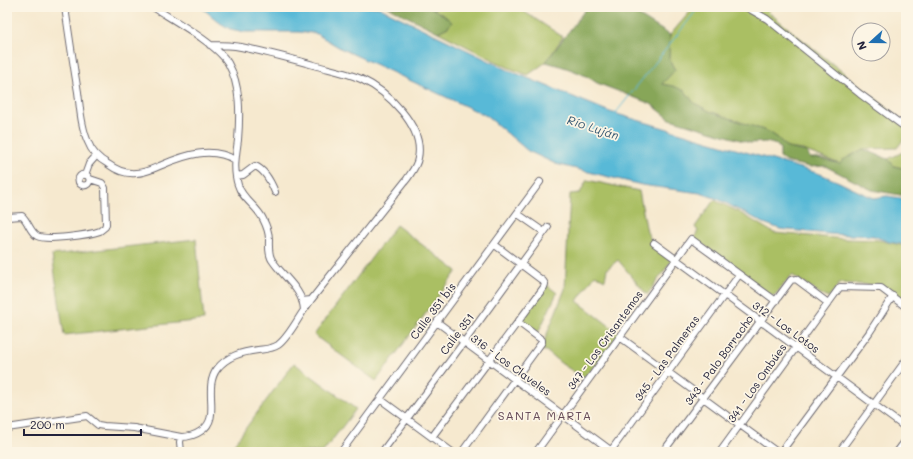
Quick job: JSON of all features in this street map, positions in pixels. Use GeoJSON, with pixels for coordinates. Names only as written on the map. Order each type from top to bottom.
{"type":"FeatureCollection","features":[{"type":"Feature","properties":{"kind":"street"},"geometry":{"type":"LineString","coordinates":[[65,7],[82,122],[88,143],[96,156],[112,168],[129,173],[147,171],[184,157],[200,153],[220,153],[228,155],[235,160]]}},
{"type":"Feature","properties":{"kind":"street"},"geometry":{"type":"LineString","coordinates":[[153,7],[210,45],[222,54],[228,63],[236,84],[239,100],[239,125],[235,160],[236,176],[240,191],[263,219],[269,238],[271,258],[288,278],[302,302],[304,310]]}},
{"type":"Feature","properties":{"kind":"street"},"geometry":{"type":"LineString","coordinates":[[746,7],[766,19],[860,94],[906,128]]}},
{"type":"Feature","properties":{"kind":"street"},"geometry":{"type":"LineString","coordinates":[[7,428],[87,416],[98,425],[134,428],[181,437],[188,437],[204,430],[209,424],[212,411],[210,392],[211,384],[216,371],[226,360],[237,355],[268,349],[278,345],[283,340],[311,300],[407,179],[414,168],[418,159],[418,140],[406,116],[383,94],[362,79],[239,46],[210,45]]}},
{"type":"Feature","properties":{"kind":"street"},"geometry":{"type":"LineString","coordinates":[[90,180],[87,186],[82,185],[79,182],[79,179],[81,176],[85,175],[89,164],[96,156]]}},
{"type":"Feature","properties":{"kind":"street"},"geometry":{"type":"LineString","coordinates":[[236,176],[246,173],[255,166],[258,167],[265,174],[275,192]]}},
{"type":"Feature","properties":{"kind":"street"},"geometry":{"type":"LineString","coordinates":[[7,217],[22,216],[35,234],[47,239],[100,231],[106,224],[105,188],[102,183],[90,180],[88,176],[85,175]]}},
{"type":"Feature","properties":{"kind":"street","name":"Calle 351 bis"},"geometry":{"type":"LineString","coordinates":[[341,452],[518,214],[540,182]]}},
{"type":"Feature","properties":{"kind":"street","name":"Calle 351"},"geometry":{"type":"LineString","coordinates":[[382,452],[546,230],[518,214]]}},
{"type":"Feature","properties":{"kind":"street","name":"347 - Los Crisantemos"},"geometry":{"type":"LineString","coordinates":[[536,452],[691,239],[739,275]]}},
{"type":"Feature","properties":{"kind":"street","name":"312 - Los Lotos"},"geometry":{"type":"LineString","coordinates":[[654,243],[906,428]]}},
{"type":"Feature","properties":{"kind":"street"},"geometry":{"type":"LineString","coordinates":[[432,437],[545,284],[543,280],[495,244]]}},
{"type":"Feature","properties":{"kind":"street"},"geometry":{"type":"LineString","coordinates":[[739,275],[776,301]]}},
{"type":"Feature","properties":{"kind":"street","name":"345 - Las Palmeras"},"geometry":{"type":"LineString","coordinates":[[611,452],[739,275]]}},
{"type":"Feature","properties":{"kind":"street","name":"343 - Palo Borracho"},"geometry":{"type":"LineString","coordinates":[[663,452],[791,280],[796,279],[828,302]]}},
{"type":"Feature","properties":{"kind":"street","name":"341 - Los Ombúes"},"geometry":{"type":"LineString","coordinates":[[720,452],[795,346],[840,287],[881,288],[893,296]]}},
{"type":"Feature","properties":{"kind":"street"},"geometry":{"type":"LineString","coordinates":[[782,452],[836,376],[869,333],[893,296],[906,307]]}},
{"type":"Feature","properties":{"kind":"street"},"geometry":{"type":"LineString","coordinates":[[302,302],[311,300]]}},
{"type":"Feature","properties":{"kind":"street","name":"316 - Los Claveles"},"geometry":{"type":"LineString","coordinates":[[437,322],[611,452]]}},
{"type":"Feature","properties":{"kind":"street"},"geometry":{"type":"LineString","coordinates":[[462,452],[542,342],[542,340],[518,322]]}},
{"type":"Feature","properties":{"kind":"street"},"geometry":{"type":"LineString","coordinates":[[620,337],[777,452]]}},
{"type":"Feature","properties":{"kind":"street"},"geometry":{"type":"LineString","coordinates":[[839,452],[906,360]]}},
{"type":"Feature","properties":{"kind":"street"},"geometry":{"type":"LineString","coordinates":[[380,399],[452,452]]}},
{"type":"Feature","properties":{"kind":"street"},"geometry":{"type":"LineString","coordinates":[[181,437],[181,452]]}},
{"type":"Feature","properties":{"kind":"street"},"geometry":{"type":"LineString","coordinates":[[897,452],[906,440]]}},
{"type":"Feature","properties":{"kind":"green space"},"geometry":{"type":"Polygon","coordinates":[[[388,7],[430,7],[452,22],[448,27],[438,32],[388,7]]]}},
{"type":"Feature","properties":{"kind":"green space"},"geometry":{"type":"Polygon","coordinates":[[[430,7],[517,7],[563,37],[546,62],[528,75],[509,68],[438,32],[448,27],[445,16],[430,7]]]}},
{"type":"Feature","properties":{"kind":"green space"},"geometry":{"type":"Polygon","coordinates":[[[587,7],[625,7],[670,35],[669,59],[675,70],[662,84],[673,86],[685,91],[694,103],[709,111],[769,132],[778,138],[787,148],[807,152],[810,158],[818,158],[840,164],[843,160],[863,149],[888,159],[894,166],[906,169],[906,196],[872,190],[825,166],[810,167],[786,162],[780,158],[780,149],[777,145],[766,142],[750,143],[670,119],[651,104],[597,83],[573,70],[546,62],[587,7]]]}},
{"type":"Feature","properties":{"kind":"green space"},"geometry":{"type":"Polygon","coordinates":[[[694,7],[772,7],[768,12],[906,123],[906,136],[897,148],[863,149],[840,164],[803,150],[787,148],[778,138],[769,132],[709,111],[694,103],[685,91],[661,84],[675,70],[669,59],[670,35],[694,7]]]}},
{"type":"Feature","properties":{"kind":"green space"},"geometry":{"type":"Polygon","coordinates":[[[906,149],[906,169],[894,166],[888,159],[906,149]]]}},
{"type":"Feature","properties":{"kind":"green space"},"geometry":{"type":"Polygon","coordinates":[[[587,180],[639,191],[647,232],[654,245],[672,260],[647,295],[618,260],[607,269],[605,280],[595,275],[577,301],[619,333],[585,379],[562,364],[546,351],[539,350],[543,344],[565,289],[570,194],[580,193],[587,180]]]}},
{"type":"Feature","properties":{"kind":"green space"},"geometry":{"type":"Polygon","coordinates":[[[714,200],[737,211],[774,233],[878,240],[906,246],[906,304],[873,285],[840,283],[829,297],[825,297],[792,275],[775,295],[771,296],[694,238],[698,231],[695,227],[714,200]]]}},
{"type":"Feature","properties":{"kind":"green space"},"geometry":{"type":"Polygon","coordinates":[[[396,225],[457,271],[376,381],[314,335],[396,225]]]}},
{"type":"Feature","properties":{"kind":"green space"},"geometry":{"type":"Polygon","coordinates":[[[196,239],[204,320],[64,335],[52,255],[196,239]]]}},
{"type":"Feature","properties":{"kind":"green space"},"geometry":{"type":"Polygon","coordinates":[[[547,285],[557,293],[538,333],[521,321],[547,285]]]}},
{"type":"Feature","properties":{"kind":"green space"},"geometry":{"type":"Polygon","coordinates":[[[294,363],[356,409],[323,452],[228,452],[294,363]]]}},
{"type":"Feature","properties":{"kind":"water","name":"Río Luján"},"geometry":{"type":"Polygon","coordinates":[[[201,7],[378,7],[508,70],[610,112],[820,174],[874,198],[887,196],[906,199],[906,245],[889,242],[874,236],[829,234],[780,229],[764,223],[718,199],[700,193],[642,185],[556,164],[528,151],[487,116],[342,49],[315,33],[245,32],[230,29],[220,23],[201,7]]]}},
{"type":"Feature","properties":{"kind":"waterway"},"geometry":{"type":"LineString","coordinates":[[615,114],[699,7]]}},
{"type":"Feature","properties":{"kind":"district","name":"SANTA MARTA"},"geometry":{"type":"Point","coordinates":[545,416]}}]}
